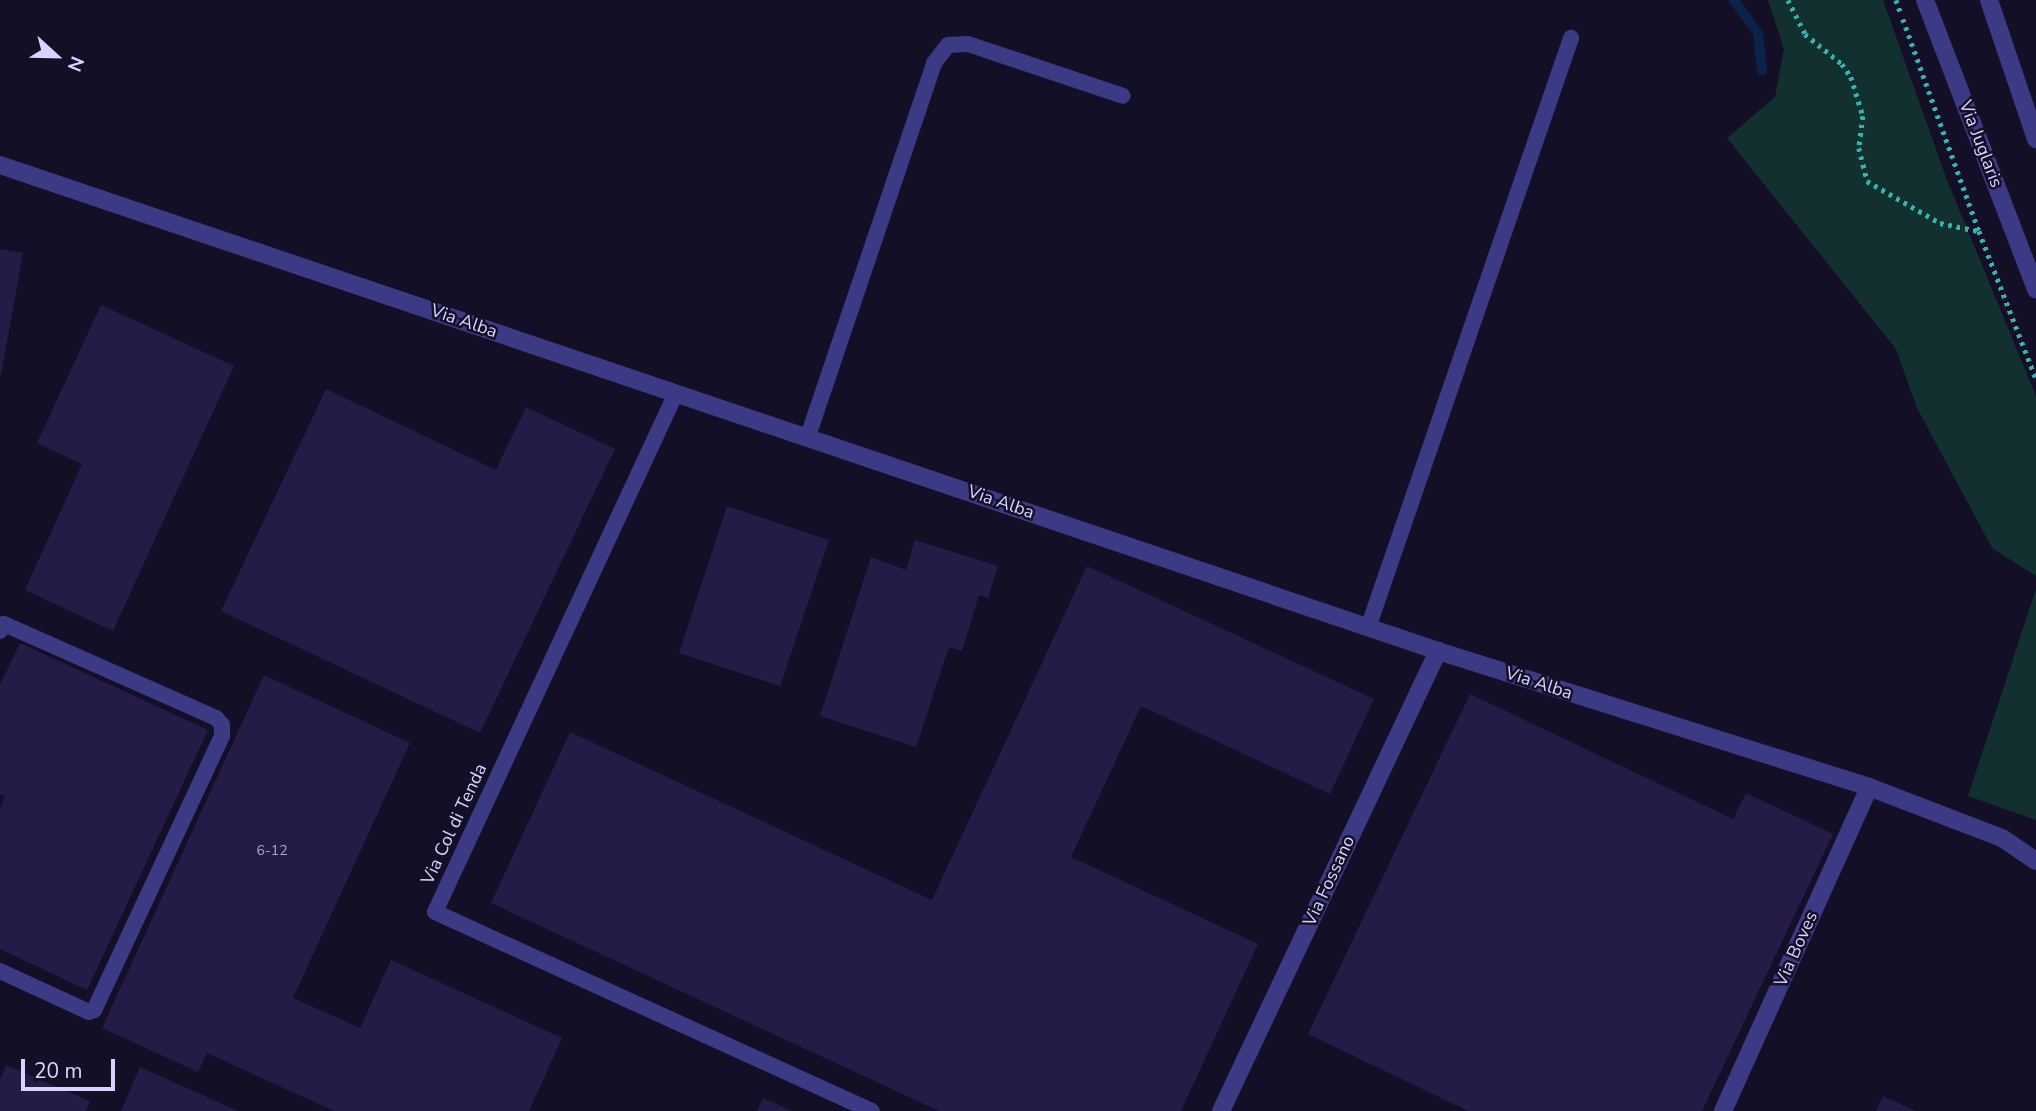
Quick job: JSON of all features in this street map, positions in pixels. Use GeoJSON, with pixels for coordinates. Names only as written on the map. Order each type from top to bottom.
{"type":"FeatureCollection","features":[{"type":"Feature","properties":{"kind":"street","name":"Via Juglaris"},"geometry":{"type":"LineString","coordinates":[[1925,0],[2036,289]]}},
{"type":"Feature","properties":{"kind":"street"},"geometry":{"type":"LineString","coordinates":[[1989,0],[2036,139]]}},
{"type":"Feature","properties":{"kind":"street","name":"Via Alba"},"geometry":{"type":"LineString","coordinates":[[0,164],[1438,650],[1869,788],[2002,838],[2036,861]]}},
{"type":"Feature","properties":{"kind":"street","name":"Via Fossano"},"geometry":{"type":"LineString","coordinates":[[1221,1111],[1438,650]]}},
{"type":"Feature","properties":{"kind":"street","name":"Via Boves"},"geometry":{"type":"LineString","coordinates":[[1723,1111],[1869,788]]}},
{"type":"Feature","properties":{"kind":"street","name":"Via Alba"},"geometry":{"type":"LineString","coordinates":[[2002,838],[2036,842]]}},
{"type":"Feature","properties":{"kind":"lane"},"geometry":{"type":"LineString","coordinates":[[1368,625],[1571,38]]}},
{"type":"Feature","properties":{"kind":"lane"},"geometry":{"type":"LineString","coordinates":[[808,436],[934,63],[947,46],[968,44],[1123,96]]}},
{"type":"Feature","properties":{"kind":"lane","name":"Via Col di Tenda"},"geometry":{"type":"LineString","coordinates":[[676,393],[435,912],[872,1111]]}},
{"type":"Feature","properties":{"kind":"lane"},"geometry":{"type":"LineString","coordinates":[[0,631],[4,624],[216,718],[222,725],[222,736],[94,1010],[89,1012],[0,971]]}},
{"type":"Feature","properties":{"kind":"path"},"geometry":{"type":"LineString","coordinates":[[1788,0],[1805,34],[1842,64],[1852,77],[1863,116],[1859,148],[1867,181],[1940,223],[1979,231]]}},
{"type":"Feature","properties":{"kind":"path"},"geometry":{"type":"LineString","coordinates":[[1896,0],[1979,231],[2036,379]]}},
{"type":"Feature","properties":{"kind":"green space"},"geometry":{"type":"Polygon","coordinates":[[[1768,0],[1883,0],[1947,180],[2036,396],[2036,576],[1992,548],[1917,408],[1896,349],[1727,138],[1775,97],[1784,49],[1768,0]]]}},
{"type":"Feature","properties":{"kind":"green space"},"geometry":{"type":"Polygon","coordinates":[[[2036,589],[2036,820],[1968,796],[2036,589]]]}},
{"type":"Feature","properties":{"kind":"building"},"geometry":{"type":"Polygon","coordinates":[[[0,249],[23,253],[1,375],[0,375],[0,249]]]}},
{"type":"Feature","properties":{"kind":"building"},"geometry":{"type":"Polygon","coordinates":[[[101,305],[234,366],[113,631],[25,590],[82,464],[37,443],[101,305]]]}},
{"type":"Feature","properties":{"kind":"building"},"geometry":{"type":"Polygon","coordinates":[[[326,389],[496,470],[526,407],[615,449],[480,733],[221,611],[326,389]]]}},
{"type":"Feature","properties":{"kind":"building"},"geometry":{"type":"Polygon","coordinates":[[[727,506],[829,540],[780,686],[679,653],[727,506]]]}},
{"type":"Feature","properties":{"kind":"building"},"geometry":{"type":"Polygon","coordinates":[[[915,540],[998,566],[988,598],[979,595],[962,651],[949,647],[916,747],[820,716],[871,557],[906,570],[915,540]]]}},
{"type":"Feature","properties":{"kind":"building"},"geometry":{"type":"Polygon","coordinates":[[[1087,566],[1374,699],[1330,794],[1141,706],[1071,857],[1258,944],[1181,1111],[939,1111],[491,903],[570,732],[932,900],[1087,566]]]}},
{"type":"Feature","properties":{"kind":"building"},"geometry":{"type":"Polygon","coordinates":[[[20,643],[208,730],[87,990],[0,949],[0,808],[5,797],[0,794],[0,685],[20,643]]]}},
{"type":"Feature","properties":{"kind":"building"},"geometry":{"type":"Polygon","coordinates":[[[264,675],[410,743],[293,998],[360,1028],[391,960],[562,1038],[529,1111],[334,1111],[207,1053],[198,1072],[102,1028],[264,675]]]}},
{"type":"Feature","properties":{"kind":"building"},"geometry":{"type":"Polygon","coordinates":[[[1470,694],[1733,819],[1746,793],[1833,834],[1702,1111],[1468,1111],[1308,1034],[1470,694]]]}},
{"type":"Feature","properties":{"kind":"building"},"geometry":{"type":"Polygon","coordinates":[[[6,1065],[90,1101],[86,1111],[0,1111],[0,1079],[6,1065]]]}},
{"type":"Feature","properties":{"kind":"building"},"geometry":{"type":"Polygon","coordinates":[[[140,1067],[238,1111],[121,1111],[140,1067]]]}},
{"type":"Feature","properties":{"kind":"building"},"geometry":{"type":"Polygon","coordinates":[[[1883,1096],[1916,1111],[1876,1111],[1883,1096]]]}},
{"type":"Feature","properties":{"kind":"building"},"geometry":{"type":"Polygon","coordinates":[[[763,1098],[792,1111],[757,1111],[763,1098]]]}},
{"type":"Feature","properties":{"kind":"waterway"},"geometry":{"type":"LineString","coordinates":[[1734,0],[1758,33],[1762,71]]}}]}
